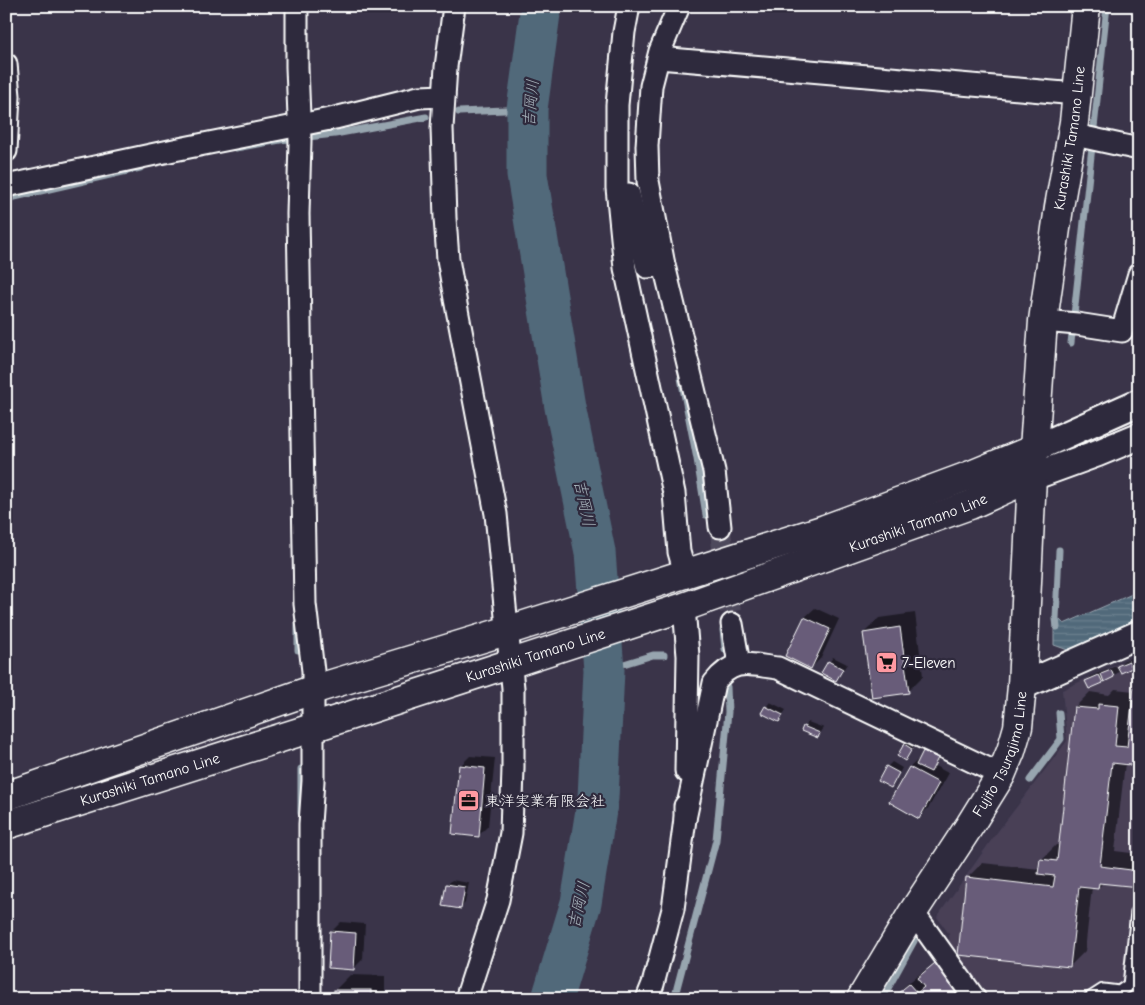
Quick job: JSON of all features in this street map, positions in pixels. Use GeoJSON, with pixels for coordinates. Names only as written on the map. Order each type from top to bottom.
{"type":"FeatureCollection","features":[{"type":"Feature","properties":{"kind":"main road","name":"Kurashiki Tamano Line"},"geometry":{"type":"LineString","coordinates":[[6,825],[679,609],[970,505],[1032,477],[1034,449],[1063,323],[1059,207],[1074,122],[1086,6]]}},
{"type":"Feature","properties":{"kind":"main road","name":"Kurashiki Tamano Line"},"geometry":{"type":"LineString","coordinates":[[7,794],[312,690],[514,629],[677,575],[825,529],[971,475],[1034,449]]}},
{"type":"Feature","properties":{"kind":"main road","name":"Fujito Tsurajima Line"},"geometry":{"type":"LineString","coordinates":[[861,999],[913,912],[1001,775],[1011,751],[1018,727],[1022,686],[1032,477]]}},
{"type":"Feature","properties":{"kind":"street"},"geometry":{"type":"LineString","coordinates":[[297,6],[298,214],[305,595],[312,670],[313,753],[310,824],[310,999]]}},
{"type":"Feature","properties":{"kind":"street"},"geometry":{"type":"LineString","coordinates":[[454,6],[442,128],[448,259],[496,514],[514,629],[517,662],[511,833],[498,900],[466,999]]}},
{"type":"Feature","properties":{"kind":"street"},"geometry":{"type":"LineString","coordinates":[[628,6],[618,105],[617,188],[625,268],[674,493],[679,552],[677,575]]}},
{"type":"Feature","properties":{"kind":"street"},"geometry":{"type":"LineString","coordinates":[[679,6],[659,58],[651,86],[647,146],[648,181],[664,265],[714,471],[720,527]]}},
{"type":"Feature","properties":{"kind":"street"},"geometry":{"type":"LineString","coordinates":[[659,58],[1076,94]]}},
{"type":"Feature","properties":{"kind":"street"},"geometry":{"type":"LineString","coordinates":[[6,64],[9,96],[6,151]]}},
{"type":"Feature","properties":{"kind":"street"},"geometry":{"type":"LineString","coordinates":[[6,186],[184,148],[299,133],[419,97],[444,96]]}},
{"type":"Feature","properties":{"kind":"street"},"geometry":{"type":"LineString","coordinates":[[1090,138],[1139,149]]}},
{"type":"Feature","properties":{"kind":"street"},"geometry":{"type":"LineString","coordinates":[[617,188],[627,188],[647,267],[664,265]]}},
{"type":"Feature","properties":{"kind":"street"},"geometry":{"type":"LineString","coordinates":[[1063,323],[1122,331],[1139,274]]}},
{"type":"Feature","properties":{"kind":"street"},"geometry":{"type":"LineString","coordinates":[[1034,449],[1139,402]]}},
{"type":"Feature","properties":{"kind":"street"},"geometry":{"type":"LineString","coordinates":[[1032,477],[1139,436]]}},
{"type":"Feature","properties":{"kind":"street"},"geometry":{"type":"LineString","coordinates":[[679,609],[688,656],[685,819]]}},
{"type":"Feature","properties":{"kind":"street"},"geometry":{"type":"LineString","coordinates":[[732,624],[739,664]]}},
{"type":"Feature","properties":{"kind":"street"},"geometry":{"type":"LineString","coordinates":[[1022,686],[1139,634]]}},
{"type":"Feature","properties":{"kind":"street"},"geometry":{"type":"LineString","coordinates":[[647,999],[653,984],[673,909],[685,819],[714,683],[723,671],[739,664],[778,668],[1001,775]]}},
{"type":"Feature","properties":{"kind":"street"},"geometry":{"type":"LineString","coordinates":[[913,912],[975,999]]}},
{"type":"Feature","properties":{"kind":"lane"},"geometry":{"type":"LineString","coordinates":[[1089,999],[1102,990],[1120,996],[1129,985],[1137,912]]}},
{"type":"Feature","properties":{"kind":"shaded area"},"geometry":{"type":"Polygon","coordinates":[[[1139,654],[1139,688],[1134,687],[1127,747],[1115,746],[1119,706],[1099,704],[1098,709],[1074,707],[1057,861],[1039,859],[1038,874],[1055,876],[1053,887],[966,877],[958,955],[1070,967],[1079,887],[1098,889],[1099,883],[1139,887],[1139,999],[984,999],[950,950],[949,934],[937,917],[995,835],[1067,741],[1062,690],[1139,654]]]}},
{"type":"Feature","properties":{"kind":"shaded area"},"geometry":{"type":"Polygon","coordinates":[[[1112,763],[1139,766],[1139,871],[1100,866],[1112,763]]]}},
{"type":"Feature","properties":{"kind":"water"},"geometry":{"type":"Polygon","coordinates":[[[1139,591],[1139,618],[1068,650],[1054,645],[1054,618],[1058,618],[1064,624],[1139,591]]]}},
{"type":"Feature","properties":{"kind":"building"},"geometry":{"type":"Polygon","coordinates":[[[804,617],[830,629],[811,669],[785,656],[804,617]]]}},
{"type":"Feature","properties":{"kind":"building","name":"7-Eleven"},"geometry":{"type":"Polygon","coordinates":[[[900,627],[909,693],[872,698],[863,633],[900,627]]]}},
{"type":"Feature","properties":{"kind":"building"},"geometry":{"type":"Polygon","coordinates":[[[828,661],[843,669],[836,681],[821,673],[828,661]]]}},
{"type":"Feature","properties":{"kind":"building"},"geometry":{"type":"Polygon","coordinates":[[[1129,661],[1132,668],[1121,673],[1117,666],[1129,661]]]}},
{"type":"Feature","properties":{"kind":"building"},"geometry":{"type":"Polygon","coordinates":[[[1111,670],[1114,677],[1104,682],[1101,674],[1111,670]]]}},
{"type":"Feature","properties":{"kind":"building"},"geometry":{"type":"Polygon","coordinates":[[[1099,675],[1103,683],[1089,689],[1085,681],[1099,675]]]}},
{"type":"Feature","properties":{"kind":"building"},"geometry":{"type":"Polygon","coordinates":[[[1134,687],[1139,688],[1139,766],[1112,763],[1100,866],[1139,871],[1139,887],[1099,883],[1098,889],[1079,887],[1070,967],[958,955],[966,877],[1053,887],[1055,876],[1038,874],[1040,859],[1057,861],[1074,707],[1098,709],[1098,704],[1119,706],[1115,746],[1127,747],[1134,687]]]}},
{"type":"Feature","properties":{"kind":"building"},"geometry":{"type":"Polygon","coordinates":[[[765,706],[783,715],[779,722],[761,713],[765,706]]]}},
{"type":"Feature","properties":{"kind":"building"},"geometry":{"type":"Polygon","coordinates":[[[803,726],[820,733],[818,738],[801,731],[803,726]]]}},
{"type":"Feature","properties":{"kind":"building"},"geometry":{"type":"Polygon","coordinates":[[[904,744],[912,749],[905,761],[897,756],[904,744]]]}},
{"type":"Feature","properties":{"kind":"building"},"geometry":{"type":"Polygon","coordinates":[[[923,751],[938,758],[931,772],[916,765],[923,751]]]}},
{"type":"Feature","properties":{"kind":"building","name":"東洋実業有限会社"},"geometry":{"type":"Polygon","coordinates":[[[459,765],[485,768],[479,837],[452,834],[459,765]]]}},
{"type":"Feature","properties":{"kind":"building"},"geometry":{"type":"Polygon","coordinates":[[[886,766],[899,773],[891,788],[878,781],[886,766]]]}},
{"type":"Feature","properties":{"kind":"building"},"geometry":{"type":"Polygon","coordinates":[[[909,767],[939,783],[919,819],[889,802],[909,767]]]}},
{"type":"Feature","properties":{"kind":"building"},"geometry":{"type":"Polygon","coordinates":[[[446,884],[465,887],[461,909],[442,906],[446,884]]]}},
{"type":"Feature","properties":{"kind":"building"},"geometry":{"type":"Polygon","coordinates":[[[330,931],[356,933],[354,970],[328,968],[330,931]]]}},
{"type":"Feature","properties":{"kind":"building"},"geometry":{"type":"Polygon","coordinates":[[[935,963],[964,999],[891,999],[909,984],[917,993],[924,987],[917,978],[935,963]]]}},
{"type":"Feature","properties":{"kind":"building"},"geometry":{"type":"Polygon","coordinates":[[[334,990],[371,990],[371,999],[334,999],[334,990]]]}},
{"type":"Feature","properties":{"kind":"waterway","name":"吉岡川"},"geometry":{"type":"LineString","coordinates":[[541,6],[527,109],[527,175],[565,407],[595,552],[604,670],[598,798],[581,903],[552,999]]}},
{"type":"Feature","properties":{"kind":"waterway"},"geometry":{"type":"LineString","coordinates":[[1071,343],[1107,6]]}},
{"type":"Feature","properties":{"kind":"waterway"},"geometry":{"type":"LineString","coordinates":[[459,112],[527,109]]}},
{"type":"Feature","properties":{"kind":"waterway"},"geometry":{"type":"LineString","coordinates":[[236,148],[280,140],[335,134],[426,117]]}},
{"type":"Feature","properties":{"kind":"waterway"},"geometry":{"type":"LineString","coordinates":[[6,199],[140,168]]}},
{"type":"Feature","properties":{"kind":"waterway"},"geometry":{"type":"LineString","coordinates":[[1132,273],[1139,250]]}},
{"type":"Feature","properties":{"kind":"waterway"},"geometry":{"type":"LineString","coordinates":[[681,378],[706,515]]}},
{"type":"Feature","properties":{"kind":"waterway"},"geometry":{"type":"LineString","coordinates":[[1057,627],[1059,550]]}},
{"type":"Feature","properties":{"kind":"waterway"},"geometry":{"type":"LineString","coordinates":[[298,625],[298,650]]}},
{"type":"Feature","properties":{"kind":"waterway"},"geometry":{"type":"LineString","coordinates":[[723,630],[725,649]]}},
{"type":"Feature","properties":{"kind":"waterway"},"geometry":{"type":"LineString","coordinates":[[604,670],[653,655],[664,655]]}},
{"type":"Feature","properties":{"kind":"waterway"},"geometry":{"type":"LineString","coordinates":[[674,999],[716,840],[728,712],[727,687]]}},
{"type":"Feature","properties":{"kind":"waterway"},"geometry":{"type":"LineString","coordinates":[[1030,780],[1061,739],[1059,713]]}},
{"type":"Feature","properties":{"kind":"waterway"},"geometry":{"type":"LineString","coordinates":[[301,769],[301,813]]}},
{"type":"Feature","properties":{"kind":"waterway"},"geometry":{"type":"LineString","coordinates":[[882,999],[914,941]]}},
{"type":"Feature","properties":{"kind":"tunnel"},"geometry":{"type":"LineString","coordinates":[[720,527],[732,624]]}},
{"type":"Feature","properties":{"kind":"place","name":"7-Eleven"},"geometry":{"type":"Point","coordinates":[886,663]}},
{"type":"Feature","properties":{"kind":"place","name":"東洋実業有限会社"},"geometry":{"type":"Point","coordinates":[469,801]}}]}
